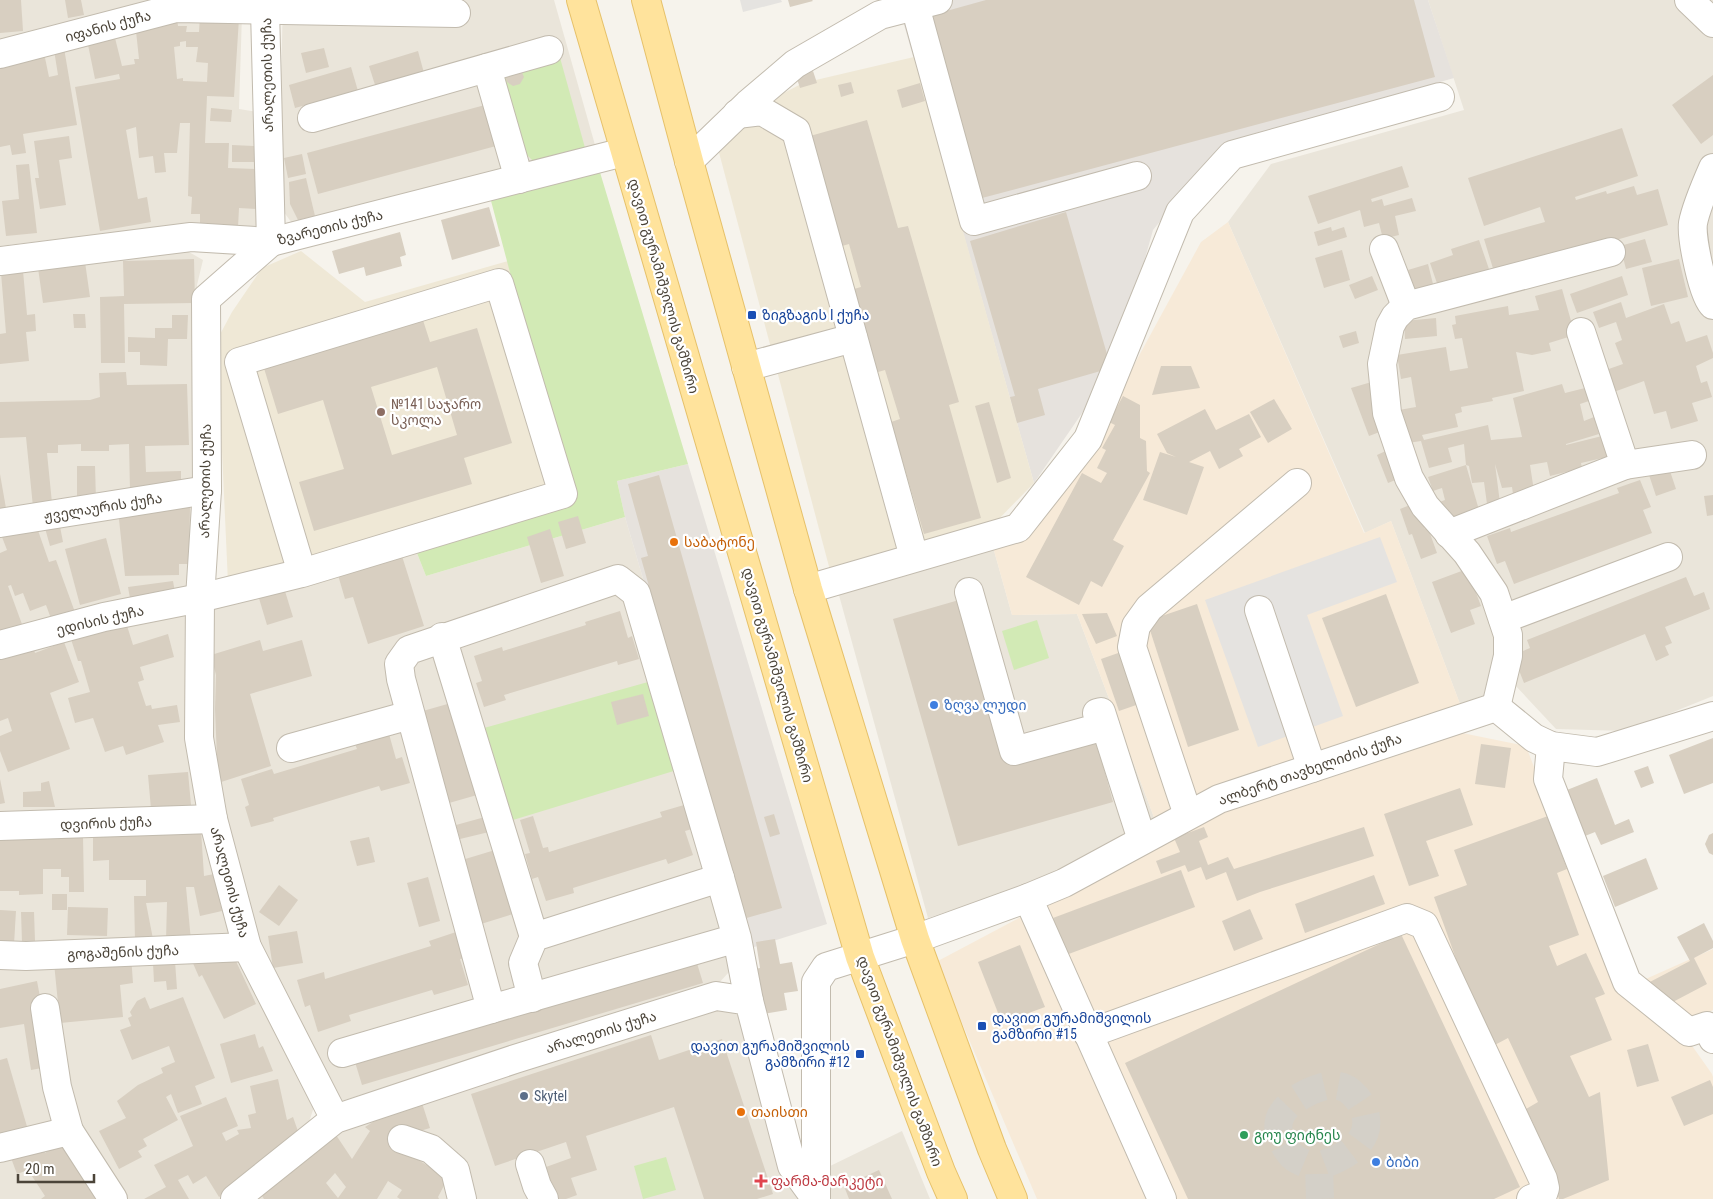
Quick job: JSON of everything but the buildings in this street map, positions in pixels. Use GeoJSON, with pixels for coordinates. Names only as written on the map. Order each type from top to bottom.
{"type":"FeatureCollection","features":[{"type":"Feature","properties":{"kind":"main road","name":"დავით გურამიშვილის გამზირი"},"geometry":{"type":"LineString","coordinates":[[581,0],[860,957],[941,1172],[953,1199]]}},
{"type":"Feature","properties":{"kind":"main road"},"geometry":{"type":"LineString","coordinates":[[646,0],[808,589],[915,939],[992,1149],[1013,1199]]}},
{"type":"Feature","properties":{"kind":"street"},"geometry":{"type":"LineString","coordinates":[[1689,0],[1713,23]]}},
{"type":"Feature","properties":{"kind":"street"},"geometry":{"type":"LineString","coordinates":[[689,161],[737,114],[796,64],[880,15],[927,3],[974,221],[1137,176]]}},
{"type":"Feature","properties":{"kind":"street","name":"იფანის ქუჩა"},"geometry":{"type":"LineString","coordinates":[[0,54],[176,8],[456,13]]}},
{"type":"Feature","properties":{"kind":"street","name":"არალეთის ქუჩა"},"geometry":{"type":"LineString","coordinates":[[265,10],[271,242],[206,299],[207,490],[200,598],[199,738],[213,819],[247,947],[335,1119],[515,1059],[716,996],[750,1001]]}},
{"type":"Feature","properties":{"kind":"street"},"geometry":{"type":"LineString","coordinates":[[312,118],[549,50]]}},
{"type":"Feature","properties":{"kind":"street"},"geometry":{"type":"LineString","coordinates":[[487,68],[519,179]]}},
{"type":"Feature","properties":{"kind":"street"},"geometry":{"type":"LineString","coordinates":[[808,589],[1018,528],[1088,439],[1180,212],[1232,155],[1440,97]]}},
{"type":"Feature","properties":{"kind":"street"},"geometry":{"type":"LineString","coordinates":[[737,114],[762,111],[796,131],[914,557]]}},
{"type":"Feature","properties":{"kind":"street","name":"ზვარეთის ქუჩა"},"geometry":{"type":"LineString","coordinates":[[0,261],[191,237],[271,242],[624,152]]}},
{"type":"Feature","properties":{"kind":"street"},"geometry":{"type":"LineString","coordinates":[[1713,168],[1693,224],[1699,271],[1708,301],[1713,305]]}},
{"type":"Feature","properties":{"kind":"street"},"geometry":{"type":"LineString","coordinates":[[1384,249],[1406,306]]}},
{"type":"Feature","properties":{"kind":"street"},"geometry":{"type":"LineString","coordinates":[[1611,252],[1406,306],[1395,317],[1390,326],[1382,364],[1387,413],[1409,478],[1425,506],[1467,553],[1494,593],[1508,635],[1508,656],[1496,707],[1534,738],[1551,746],[1597,752],[1713,716]]}},
{"type":"Feature","properties":{"kind":"street","name":"ედისის ქუჩა"},"geometry":{"type":"LineString","coordinates":[[0,645],[104,617],[200,598],[302,573],[563,494],[500,284],[239,362],[302,573]]}},
{"type":"Feature","properties":{"kind":"street"},"geometry":{"type":"LineString","coordinates":[[1581,332],[1625,465]]}},
{"type":"Feature","properties":{"kind":"street"},"geometry":{"type":"LineString","coordinates":[[746,367],[853,338]]}},
{"type":"Feature","properties":{"kind":"street"},"geometry":{"type":"LineString","coordinates":[[1449,534],[1625,465],[1692,455]]}},
{"type":"Feature","properties":{"kind":"street"},"geometry":{"type":"LineString","coordinates":[[1188,815],[1132,647],[1136,626],[1149,608],[1297,483]]}},
{"type":"Feature","properties":{"kind":"street","name":"ჟველაურის ქუჩა"},"geometry":{"type":"LineString","coordinates":[[0,523],[207,490]]}},
{"type":"Feature","properties":{"kind":"street"},"geometry":{"type":"LineString","coordinates":[[1503,619],[1668,557]]}},
{"type":"Feature","properties":{"kind":"street"},"geometry":{"type":"LineString","coordinates":[[491,1009],[410,715],[399,664],[409,650],[442,637],[618,579],[636,593],[737,938],[750,1001],[792,1166],[816,1199]]}},
{"type":"Feature","properties":{"kind":"street"},"geometry":{"type":"LineString","coordinates":[[969,592],[1014,751],[1105,726]]}},
{"type":"Feature","properties":{"kind":"street"},"geometry":{"type":"LineString","coordinates":[[1259,610],[1312,768]]}},
{"type":"Feature","properties":{"kind":"street"},"geometry":{"type":"LineString","coordinates":[[442,637],[534,937],[523,963],[532,998]]}},
{"type":"Feature","properties":{"kind":"street","name":"ალბერტ თავხელიძის ქუჩა"},"geometry":{"type":"LineString","coordinates":[[816,1199],[816,982],[826,967],[915,939],[1028,898],[1064,882],[1219,799],[1496,707]]}},
{"type":"Feature","properties":{"kind":"street"},"geometry":{"type":"LineString","coordinates":[[1026,733],[1100,712],[1142,840]]}},
{"type":"Feature","properties":{"kind":"street"},"geometry":{"type":"LineString","coordinates":[[292,748],[410,715]]}},
{"type":"Feature","properties":{"kind":"street"},"geometry":{"type":"LineString","coordinates":[[1551,746],[1548,779],[1627,982],[1689,1032],[1711,1029]]}},
{"type":"Feature","properties":{"kind":"street","name":"დვირის ქუჩა"},"geometry":{"type":"LineString","coordinates":[[0,826],[213,819]]}},
{"type":"Feature","properties":{"kind":"street"},"geometry":{"type":"LineString","coordinates":[[534,937],[720,878]]}},
{"type":"Feature","properties":{"kind":"street"},"geometry":{"type":"LineString","coordinates":[[1028,898],[1162,1199]]}},
{"type":"Feature","properties":{"kind":"street"},"geometry":{"type":"LineString","coordinates":[[1088,1034],[1407,918],[1424,925],[1543,1192]]}},
{"type":"Feature","properties":{"kind":"street"},"geometry":{"type":"LineString","coordinates":[[342,1053],[737,938]]}},
{"type":"Feature","properties":{"kind":"street","name":"გოგაშენის ქუჩა"},"geometry":{"type":"LineString","coordinates":[[0,955],[26,956],[247,947]]}},
{"type":"Feature","properties":{"kind":"street"},"geometry":{"type":"LineString","coordinates":[[45,1008],[57,1087],[69,1131],[113,1199]]}},
{"type":"Feature","properties":{"kind":"street"},"geometry":{"type":"LineString","coordinates":[[235,1199],[335,1119]]}},
{"type":"Feature","properties":{"kind":"street"},"geometry":{"type":"LineString","coordinates":[[0,1148],[69,1131]]}},
{"type":"Feature","properties":{"kind":"street"},"geometry":{"type":"LineString","coordinates":[[402,1139],[431,1149],[455,1170],[462,1199]]}},
{"type":"Feature","properties":{"kind":"street"},"geometry":{"type":"LineString","coordinates":[[530,1164],[537,1186],[544,1199]]}},
{"type":"Feature","properties":{"kind":"shaded area"},"geometry":{"type":"Polygon","coordinates":[[[0,0],[156,0],[0,41],[0,0]]]}},
{"type":"Feature","properties":{"kind":"shaded area"},"geometry":{"type":"Polygon","coordinates":[[[283,0],[554,0],[597,152],[297,230],[278,204],[283,0]]]}},
{"type":"Feature","properties":{"kind":"shaded area"},"geometry":{"type":"Polygon","coordinates":[[[740,0],[781,0],[782,2],[743,12],[740,0]]]}},
{"type":"Feature","properties":{"kind":"shaded area"},"geometry":{"type":"Polygon","coordinates":[[[897,0],[1428,0],[1454,78],[1225,143],[1153,230],[1115,365],[1034,483],[897,0]]]}},
{"type":"Feature","properties":{"kind":"shaded area"},"geometry":{"type":"Polygon","coordinates":[[[1428,0],[1713,0],[1713,696],[1626,731],[1556,729],[1514,684],[1460,704],[1391,521],[1365,533],[1228,222],[1271,164],[1464,110],[1428,0]]]}},
{"type":"Feature","properties":{"kind":"shaded area"},"geometry":{"type":"Polygon","coordinates":[[[242,14],[239,109],[257,112],[262,233],[176,225],[0,246],[0,58],[134,21],[242,14]]]}},
{"type":"Feature","properties":{"kind":"shaded area"},"geometry":{"type":"Polygon","coordinates":[[[914,57],[1034,483],[989,529],[831,574],[717,145],[751,110],[803,83],[914,57]]]}},
{"type":"Feature","properties":{"kind":"shaded area"},"geometry":{"type":"Polygon","coordinates":[[[1228,222],[1364,533],[1391,521],[1460,704],[1207,791],[1155,820],[1077,614],[1012,615],[993,547],[1080,464],[1201,242],[1228,222]]]}},
{"type":"Feature","properties":{"kind":"shaded area"},"geometry":{"type":"Polygon","coordinates":[[[180,247],[203,260],[197,285],[192,482],[190,743],[199,815],[318,1095],[304,1137],[226,1199],[121,1199],[74,1125],[0,1143],[0,269],[180,247]]]}},
{"type":"Feature","properties":{"kind":"shaded area","name":"№141 საჯარო სკოლა"},"geometry":{"type":"Polygon","coordinates":[[[301,251],[365,302],[508,261],[564,484],[228,583],[217,340],[232,312],[262,268],[301,251]]]}},
{"type":"Feature","properties":{"kind":"shaded area"},"geometry":{"type":"Polygon","coordinates":[[[688,464],[827,924],[751,948],[625,517],[617,481],[688,464]]]}},
{"type":"Feature","properties":{"kind":"shaded area"},"geometry":{"type":"Polygon","coordinates":[[[625,517],[751,948],[718,984],[335,1103],[268,977],[216,806],[205,611],[415,548],[426,576],[625,517]]]}},
{"type":"Feature","properties":{"kind":"shaded area"},"geometry":{"type":"Polygon","coordinates":[[[1380,537],[1397,582],[1307,615],[1343,716],[1258,747],[1205,600],[1380,537]]]}},
{"type":"Feature","properties":{"kind":"shaded area"},"geometry":{"type":"Polygon","coordinates":[[[993,547],[1012,615],[1077,614],[1155,820],[1034,883],[928,918],[837,588],[993,547]]]}},
{"type":"Feature","properties":{"kind":"shaded area"},"geometry":{"type":"Polygon","coordinates":[[[1462,733],[1526,746],[1619,991],[1688,1040],[1712,1074],[1713,1199],[1037,1199],[936,962],[1221,811],[1462,733]]]}},
{"type":"Feature","properties":{"kind":"shaded area"},"geometry":{"type":"Polygon","coordinates":[[[1713,949],[1713,1010],[1688,1023],[1639,982],[1713,949]]]}},
{"type":"Feature","properties":{"kind":"shaded area"},"geometry":{"type":"Polygon","coordinates":[[[721,1003],[747,1022],[787,1187],[902,1131],[930,1199],[244,1199],[334,1125],[721,1003]]]}},
{"type":"Feature","properties":{"kind":"shaded area"},"geometry":{"type":"Polygon","coordinates":[[[64,1137],[107,1199],[0,1199],[0,1160],[64,1137]]]}},
{"type":"Feature","properties":{"kind":"green space"},"geometry":{"type":"Polygon","coordinates":[[[559,54],[587,155],[538,166],[518,146],[498,71],[559,54]]]}},
{"type":"Feature","properties":{"kind":"green space"},"geometry":{"type":"Polygon","coordinates":[[[599,169],[688,464],[617,481],[625,517],[426,576],[415,548],[570,499],[490,197],[599,169]]]}},
{"type":"Feature","properties":{"kind":"green space"},"geometry":{"type":"Polygon","coordinates":[[[1037,620],[1049,658],[1014,670],[1002,631],[1037,620]]]}},
{"type":"Feature","properties":{"kind":"green space"},"geometry":{"type":"Polygon","coordinates":[[[648,682],[677,770],[513,820],[484,728],[648,682]]]}},
{"type":"Feature","properties":{"kind":"green space"},"geometry":{"type":"Polygon","coordinates":[[[666,1157],[676,1190],[643,1199],[634,1166],[666,1157]]]}},
{"type":"Feature","properties":{"kind":"tunnel"},"geometry":{"type":"LineString","coordinates":[[1304,1163],[1291,1155],[1279,1135],[1278,1127],[1282,1114],[1298,1098],[1317,1089],[1337,1086],[1349,1090],[1364,1109],[1366,1116],[1365,1131],[1357,1145],[1350,1151],[1339,1158],[1319,1166],[1320,1199]]}},
{"type":"Feature","properties":{"kind":"place","name":"ზიგზაგის I ქუჩა"},"geometry":{"type":"Point","coordinates":[752,315]}},
{"type":"Feature","properties":{"kind":"place","name":"№141 საჯარო სკოლა"},"geometry":{"type":"Point","coordinates":[381,412]}},
{"type":"Feature","properties":{"kind":"place","name":"საბატონე"},"geometry":{"type":"Point","coordinates":[674,542]}},
{"type":"Feature","properties":{"kind":"place","name":"ზღვა ლუდი"},"geometry":{"type":"Point","coordinates":[934,705]}},
{"type":"Feature","properties":{"kind":"place","name":"დავით გურამიშვილის გამზირი #15"},"geometry":{"type":"Point","coordinates":[982,1026]}},
{"type":"Feature","properties":{"kind":"place","name":"დავით გურამიშვილის გამზირი #12"},"geometry":{"type":"Point","coordinates":[860,1054]}},
{"type":"Feature","properties":{"kind":"place","name":"Skytel"},"geometry":{"type":"Point","coordinates":[524,1096]}},
{"type":"Feature","properties":{"kind":"place","name":"თაისთი"},"geometry":{"type":"Point","coordinates":[741,1112]}},
{"type":"Feature","properties":{"kind":"place","name":"გოუ ფიტნეს"},"geometry":{"type":"Point","coordinates":[1244,1135]}},
{"type":"Feature","properties":{"kind":"place","name":"ბიბი"},"geometry":{"type":"Point","coordinates":[1376,1162]}},
{"type":"Feature","properties":{"kind":"place","name":"ფარმა-მარკეტი"},"geometry":{"type":"Point","coordinates":[761,1181]}}]}
